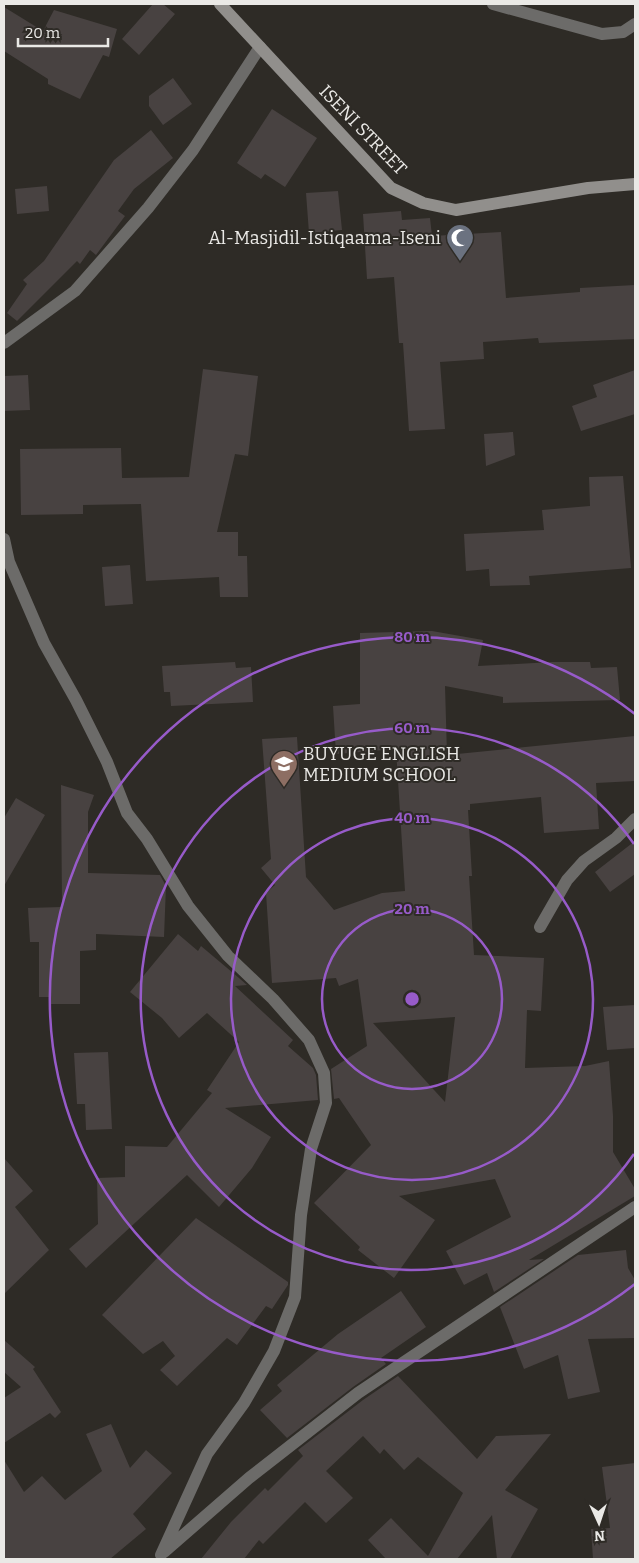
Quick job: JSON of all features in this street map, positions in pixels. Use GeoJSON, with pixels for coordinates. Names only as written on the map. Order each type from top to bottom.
{"type":"FeatureCollection","features":[{"type":"Feature","properties":{"kind":"street","name":"ISENI STREET"},"geometry":{"type":"LineString","coordinates":[[220,4],[391,188],[423,203],[456,210],[588,188],[635,184]]}},
{"type":"Feature","properties":{"kind":"street"},"geometry":{"type":"LineString","coordinates":[[493,4],[602,34],[623,32],[635,24]]}},
{"type":"Feature","properties":{"kind":"street"},"geometry":{"type":"LineString","coordinates":[[4,343],[75,291],[148,208],[193,150],[260,47]]}},
{"type":"Feature","properties":{"kind":"street"},"geometry":{"type":"LineString","coordinates":[[4,539],[10,562],[44,643],[98,744],[127,813],[147,839],[188,906],[228,956],[273,999],[310,1040],[324,1073],[326,1103],[311,1149],[302,1214],[295,1298],[274,1351],[244,1403],[207,1454],[159,1557]]}},
{"type":"Feature","properties":{"kind":"street"},"geometry":{"type":"LineString","coordinates":[[540,927],[567,880],[584,861],[616,838],[635,819]]}},
{"type":"Feature","properties":{"kind":"street"},"geometry":{"type":"LineString","coordinates":[[159,1557],[249,1478],[358,1393],[635,1207]]}},
{"type":"Feature","properties":{"kind":"building"},"geometry":{"type":"Polygon","coordinates":[[[153,4],[163,4],[175,14],[139,55],[122,39],[153,4]]]}},
{"type":"Feature","properties":{"kind":"building"},"geometry":{"type":"Polygon","coordinates":[[[4,7],[43,31],[54,10],[117,29],[109,57],[103,55],[80,99],[48,84],[48,79],[4,51],[4,7]]]}},
{"type":"Feature","properties":{"kind":"building"},"geometry":{"type":"Polygon","coordinates":[[[173,78],[192,104],[163,125],[149,106],[149,96],[173,78]]]}},
{"type":"Feature","properties":{"kind":"building"},"geometry":{"type":"Polygon","coordinates":[[[272,109],[317,138],[285,187],[265,174],[261,179],[237,163],[272,109]]]}},
{"type":"Feature","properties":{"kind":"building"},"geometry":{"type":"Polygon","coordinates":[[[151,130],[173,158],[134,189],[118,211],[125,216],[96,255],[90,250],[80,264],[77,261],[17,321],[7,313],[27,284],[23,280],[44,261],[114,160],[151,130]]]}},
{"type":"Feature","properties":{"kind":"building"},"geometry":{"type":"Polygon","coordinates":[[[47,186],[49,211],[17,214],[15,189],[47,186]]]}},
{"type":"Feature","properties":{"kind":"building"},"geometry":{"type":"Polygon","coordinates":[[[338,191],[342,230],[309,233],[306,193],[338,191]]]}},
{"type":"Feature","properties":{"kind":"building"},"geometry":{"type":"Polygon","coordinates":[[[401,211],[402,220],[430,218],[432,236],[501,232],[506,298],[580,292],[580,288],[635,285],[635,339],[539,343],[538,338],[483,342],[484,359],[440,362],[445,429],[409,431],[403,343],[399,343],[394,277],[367,279],[363,214],[401,211]]]}},
{"type":"Feature","properties":{"kind":"building"},"geometry":{"type":"Polygon","coordinates":[[[203,369],[258,376],[248,456],[235,454],[217,532],[238,532],[238,556],[247,556],[248,597],[220,597],[219,577],[146,581],[141,504],[83,505],[83,514],[21,515],[20,449],[121,448],[122,478],[189,477],[203,369]]]}},
{"type":"Feature","properties":{"kind":"building"},"geometry":{"type":"Polygon","coordinates":[[[635,370],[635,414],[581,431],[572,406],[597,397],[593,385],[635,370]]]}},
{"type":"Feature","properties":{"kind":"building"},"geometry":{"type":"Polygon","coordinates":[[[28,375],[30,410],[4,411],[4,376],[28,375]]]}},
{"type":"Feature","properties":{"kind":"building"},"geometry":{"type":"Polygon","coordinates":[[[513,432],[515,455],[486,466],[484,434],[513,432]]]}},
{"type":"Feature","properties":{"kind":"building"},"geometry":{"type":"Polygon","coordinates":[[[623,476],[631,568],[529,576],[530,585],[490,586],[489,569],[466,571],[464,534],[544,530],[542,510],[590,506],[589,477],[623,476]]]}},
{"type":"Feature","properties":{"kind":"building"},"geometry":{"type":"Polygon","coordinates":[[[130,565],[133,604],[105,606],[102,567],[130,565]]]}},
{"type":"Feature","properties":{"kind":"building"},"geometry":{"type":"Polygon","coordinates":[[[432,631],[483,640],[478,666],[590,662],[591,668],[617,667],[620,700],[503,703],[503,697],[445,686],[447,755],[635,736],[635,781],[596,783],[599,829],[544,833],[541,797],[470,804],[470,810],[468,810],[472,876],[469,876],[474,955],[544,958],[541,1011],[527,1010],[525,1068],[585,1066],[609,1061],[613,1116],[613,1152],[635,1189],[635,1196],[529,1260],[544,1259],[494,1292],[487,1273],[464,1285],[446,1251],[511,1217],[495,1179],[399,1196],[435,1220],[394,1278],[358,1250],[360,1247],[314,1203],[371,1145],[339,1098],[334,1099],[331,1069],[367,1046],[358,979],[339,986],[336,978],[272,983],[266,893],[275,885],[261,868],[271,859],[262,739],[297,737],[306,877],[334,910],[382,893],[405,891],[396,749],[336,754],[333,706],[360,704],[360,633],[432,631]],[[455,1017],[373,1023],[445,1102],[455,1017]]]}},
{"type":"Feature","properties":{"kind":"building"},"geometry":{"type":"Polygon","coordinates":[[[235,662],[236,668],[251,667],[253,702],[171,706],[170,692],[164,692],[162,666],[235,662]]]}},
{"type":"Feature","properties":{"kind":"building"},"geometry":{"type":"Polygon","coordinates":[[[61,785],[94,795],[88,812],[88,873],[160,875],[166,886],[164,937],[96,934],[96,950],[80,951],[80,1004],[50,1004],[50,997],[39,997],[39,942],[30,942],[28,908],[62,907],[61,785]]]}},
{"type":"Feature","properties":{"kind":"building"},"geometry":{"type":"Polygon","coordinates":[[[16,798],[45,815],[4,886],[4,818],[16,798]]]}},
{"type":"Feature","properties":{"kind":"building"},"geometry":{"type":"Polygon","coordinates":[[[635,841],[635,874],[610,892],[595,872],[635,841]]]}},
{"type":"Feature","properties":{"kind":"building"},"geometry":{"type":"Polygon","coordinates":[[[178,934],[198,951],[201,946],[247,985],[235,986],[293,1040],[288,1046],[313,1068],[316,1075],[318,1100],[225,1108],[271,1137],[252,1168],[219,1207],[187,1175],[86,1268],[69,1249],[98,1224],[97,1178],[125,1177],[125,1146],[167,1147],[212,1093],[207,1090],[239,1042],[207,1013],[179,1038],[162,1018],[130,992],[178,934]]]}},
{"type":"Feature","properties":{"kind":"building"},"geometry":{"type":"Polygon","coordinates":[[[635,1005],[635,1048],[607,1050],[603,1007],[635,1005]]]}},
{"type":"Feature","properties":{"kind":"building"},"geometry":{"type":"Polygon","coordinates":[[[108,1052],[112,1129],[86,1130],[85,1104],[77,1104],[74,1053],[108,1052]]]}},
{"type":"Feature","properties":{"kind":"building"},"geometry":{"type":"Polygon","coordinates":[[[4,1158],[33,1191],[15,1207],[49,1250],[4,1294],[4,1158]]]}},
{"type":"Feature","properties":{"kind":"building"},"geometry":{"type":"Polygon","coordinates":[[[196,1218],[288,1282],[288,1285],[272,1309],[266,1306],[237,1345],[227,1338],[177,1386],[160,1370],[175,1356],[163,1341],[143,1354],[102,1315],[196,1218]]]}},
{"type":"Feature","properties":{"kind":"building"},"geometry":{"type":"Polygon","coordinates":[[[626,1250],[628,1268],[635,1280],[635,1338],[588,1339],[600,1392],[568,1399],[558,1355],[524,1369],[500,1307],[578,1255],[626,1250]]]}},
{"type":"Feature","properties":{"kind":"building"},"geometry":{"type":"Polygon","coordinates":[[[401,1291],[426,1327],[381,1358],[386,1364],[287,1438],[260,1410],[282,1391],[277,1385],[338,1334],[401,1291]]]}},
{"type":"Feature","properties":{"kind":"building"},"geometry":{"type":"Polygon","coordinates":[[[4,1340],[35,1367],[33,1369],[61,1412],[55,1418],[50,1413],[4,1443],[4,1398],[21,1387],[4,1372],[4,1340]]]}},
{"type":"Feature","properties":{"kind":"building"},"geometry":{"type":"Polygon","coordinates":[[[398,1376],[477,1459],[496,1436],[551,1434],[505,1490],[538,1509],[510,1559],[497,1559],[492,1515],[457,1559],[386,1559],[368,1540],[391,1518],[428,1556],[463,1493],[418,1457],[404,1470],[384,1449],[380,1454],[363,1436],[326,1471],[353,1498],[326,1523],[305,1502],[263,1544],[259,1540],[244,1559],[201,1559],[231,1522],[265,1488],[268,1491],[303,1456],[298,1450],[363,1400],[398,1376]]]}},
{"type":"Feature","properties":{"kind":"building"},"geometry":{"type":"Polygon","coordinates":[[[111,1424],[130,1468],[146,1450],[172,1473],[133,1514],[146,1529],[110,1559],[4,1559],[4,1460],[24,1492],[42,1476],[65,1500],[102,1471],[86,1434],[111,1424]]]}},
{"type":"Feature","properties":{"kind":"building"},"geometry":{"type":"Polygon","coordinates":[[[635,1463],[635,1559],[593,1559],[591,1529],[610,1528],[602,1467],[635,1463]]]}},
{"type":"Feature","properties":{"kind":"place","name":"Al-Masjidil-Istiqaama-Iseni"},"geometry":{"type":"Point","coordinates":[460,262]}},
{"type":"Feature","properties":{"kind":"place","name":"BUYUGE ENGLISH MEDIUM SCHOOL"},"geometry":{"type":"Point","coordinates":[284,788]}}]}
